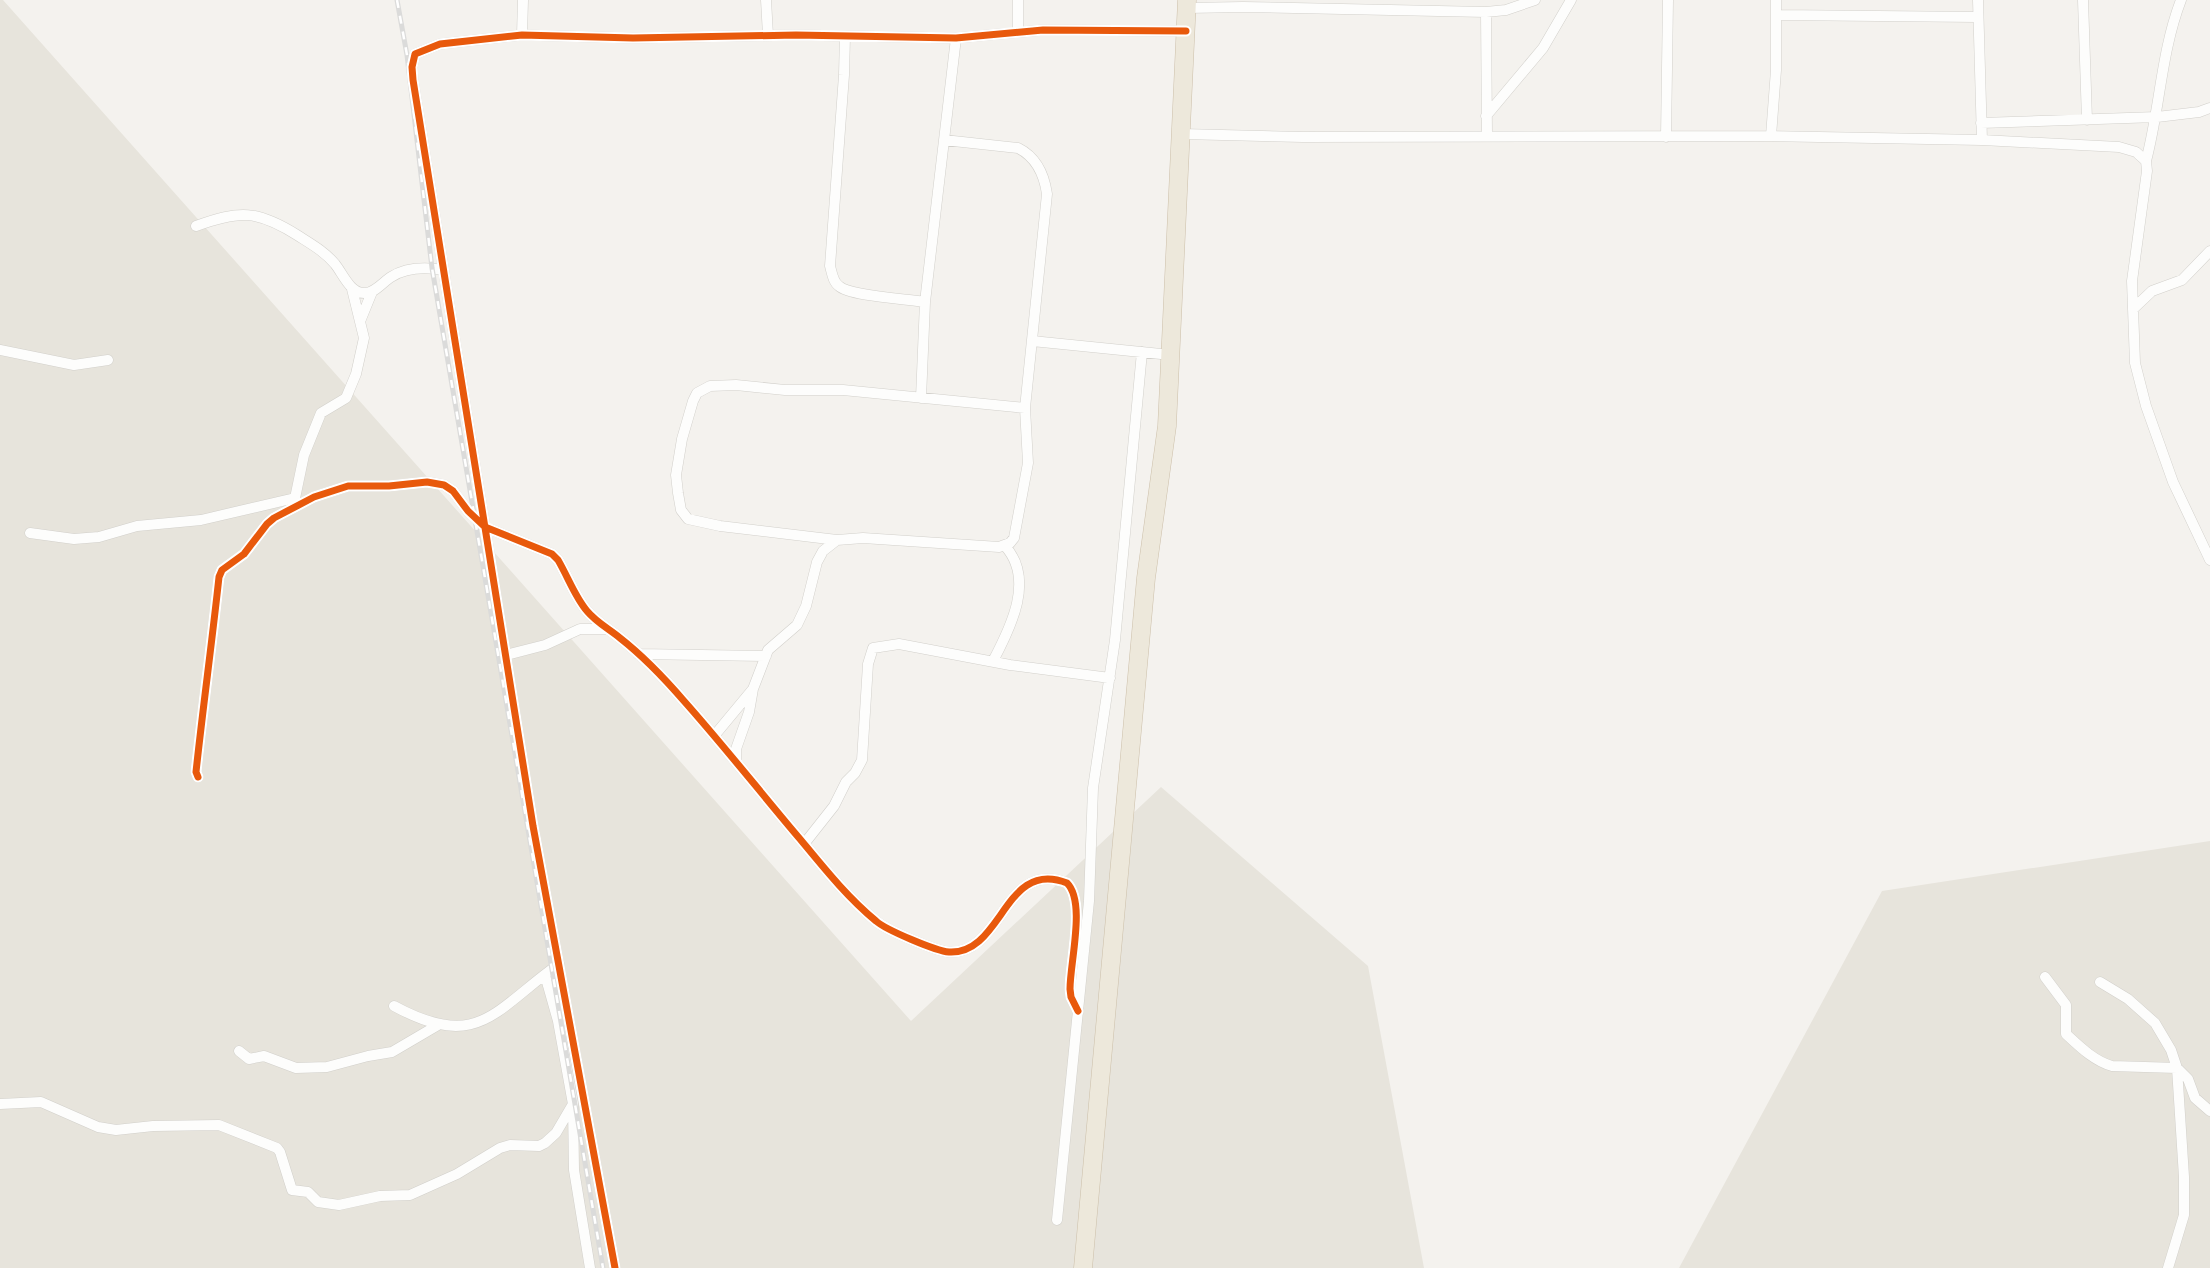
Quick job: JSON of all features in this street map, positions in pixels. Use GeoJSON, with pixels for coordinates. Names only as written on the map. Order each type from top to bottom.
{"type":"FeatureCollection","features":[{"type":"Feature","properties":{"kind":"highway"},"geometry":{"type":"LineString","coordinates":[[1083,1268],[1146,578],[1167,426],[1187,4]]}},
{"type":"Feature","properties":{"kind":"street"},"geometry":{"type":"LineString","coordinates":[[522,35],[523,0]]}},
{"type":"Feature","properties":{"kind":"street"},"geometry":{"type":"LineString","coordinates":[[766,0],[768,35]]}},
{"type":"Feature","properties":{"kind":"street"},"geometry":{"type":"LineString","coordinates":[[1018,0],[1018,32]]}},
{"type":"Feature","properties":{"kind":"street"},"geometry":{"type":"LineString","coordinates":[[1187,4],[1388,5],[1486,12],[1506,10],[1535,0]]}},
{"type":"Feature","properties":{"kind":"street"},"geometry":{"type":"LineString","coordinates":[[1486,116],[1543,48],[1571,0]]}},
{"type":"Feature","properties":{"kind":"street"},"geometry":{"type":"LineString","coordinates":[[1666,137],[1668,0]]}},
{"type":"Feature","properties":{"kind":"street"},"geometry":{"type":"LineString","coordinates":[[1772,136],[1776,0]]}},
{"type":"Feature","properties":{"kind":"street"},"geometry":{"type":"LineString","coordinates":[[1978,0],[1982,140]]}},
{"type":"Feature","properties":{"kind":"street"},"geometry":{"type":"LineString","coordinates":[[2083,0],[2087,120]]}},
{"type":"Feature","properties":{"kind":"street"},"geometry":{"type":"LineString","coordinates":[[2182,0],[2167,44],[2157,117],[2146,161],[2145,203],[2132,281],[2133,309],[2136,363],[2146,406],[2173,482],[2210,560]]}},
{"type":"Feature","properties":{"kind":"street"},"geometry":{"type":"LineString","coordinates":[[1486,12],[1487,136]]}},
{"type":"Feature","properties":{"kind":"street"},"geometry":{"type":"LineString","coordinates":[[1776,15],[1977,16]]}},
{"type":"Feature","properties":{"kind":"street"},"geometry":{"type":"LineString","coordinates":[[614,1268],[533,826],[413,80],[415,54],[440,44],[522,35],[956,38],[1018,32],[1186,31]]}},
{"type":"Feature","properties":{"kind":"street"},"geometry":{"type":"LineString","coordinates":[[845,36],[830,266],[833,278],[839,286],[850,292],[925,302]]}},
{"type":"Feature","properties":{"kind":"street"},"geometry":{"type":"LineString","coordinates":[[921,398],[925,302],[956,38]]}},
{"type":"Feature","properties":{"kind":"street"},"geometry":{"type":"LineString","coordinates":[[1981,124],[2157,117],[2199,112],[2210,108]]}},
{"type":"Feature","properties":{"kind":"street"},"geometry":{"type":"LineString","coordinates":[[1182,134],[1303,137],[1772,136],[1982,140],[2119,147],[2136,152],[2146,161]]}},
{"type":"Feature","properties":{"kind":"street"},"geometry":{"type":"LineString","coordinates":[[944,139],[1018,148],[1027,152],[1042,173],[1047,194],[1025,408],[1028,463],[1014,538],[1005,546]]}},
{"type":"Feature","properties":{"kind":"street"},"geometry":{"type":"LineString","coordinates":[[196,226],[229,216],[256,215],[269,218],[323,252],[352,289],[364,338],[353,385],[346,398],[321,413],[304,455],[294,503],[267,524],[244,554],[220,573],[196,772],[198,777]]}},
{"type":"Feature","properties":{"kind":"street"},"geometry":{"type":"LineString","coordinates":[[2133,309],[2152,290],[2182,280],[2210,251]]}},
{"type":"Feature","properties":{"kind":"street"},"geometry":{"type":"LineString","coordinates":[[352,289],[363,293],[372,292],[402,272],[414,268],[443,270]]}},
{"type":"Feature","properties":{"kind":"street"},"geometry":{"type":"LineString","coordinates":[[360,320],[372,292]]}},
{"type":"Feature","properties":{"kind":"street"},"geometry":{"type":"LineString","coordinates":[[1032,341],[1171,355]]}},
{"type":"Feature","properties":{"kind":"street"},"geometry":{"type":"LineString","coordinates":[[0,350],[74,365],[107,360]]}},
{"type":"Feature","properties":{"kind":"street"},"geometry":{"type":"LineString","coordinates":[[1057,1220],[1089,901],[1093,788],[1110,678],[1142,352]]}},
{"type":"Feature","properties":{"kind":"street"},"geometry":{"type":"LineString","coordinates":[[993,661],[1008,632],[1020,583],[1015,556],[1005,546],[863,538],[837,540],[720,526],[688,519],[681,509],[676,475],[686,418],[692,401],[703,389],[723,385],[785,390],[843,390],[1025,408]]}},
{"type":"Feature","properties":{"kind":"street"},"geometry":{"type":"LineString","coordinates":[[30,533],[74,539],[99,537],[137,526],[201,520],[294,503],[348,486],[434,482],[449,487],[485,527],[552,554],[558,560],[584,608],[669,684],[855,902],[882,926],[949,952],[967,948],[979,940],[1000,917],[1013,897],[1028,883],[1046,880],[1068,883],[1076,894],[1070,989],[1078,1011]]}},
{"type":"Feature","properties":{"kind":"street"},"geometry":{"type":"LineString","coordinates":[[736,761],[736,749],[749,712],[753,689],[768,650],[796,625],[806,606],[817,562],[823,551],[837,540]]}},
{"type":"Feature","properties":{"kind":"street"},"geometry":{"type":"LineString","coordinates":[[506,655],[545,645],[580,629],[608,629]]}},
{"type":"Feature","properties":{"kind":"street"},"geometry":{"type":"LineString","coordinates":[[804,844],[834,806],[846,782],[862,760],[866,676],[870,651],[873,648],[886,644],[912,645],[993,661],[1110,678]]}},
{"type":"Feature","properties":{"kind":"street"},"geometry":{"type":"LineString","coordinates":[[638,654],[766,656]]}},
{"type":"Feature","properties":{"kind":"street"},"geometry":{"type":"LineString","coordinates":[[714,736],[753,689]]}},
{"type":"Feature","properties":{"kind":"street"},"geometry":{"type":"LineString","coordinates":[[394,1006],[438,1025],[458,1026],[481,1022],[503,1010],[559,964]]}},
{"type":"Feature","properties":{"kind":"street"},"geometry":{"type":"LineString","coordinates":[[545,975],[558,1021],[573,1104],[574,1170],[590,1268]]}},
{"type":"Feature","properties":{"kind":"street"},"geometry":{"type":"LineString","coordinates":[[2045,977],[2066,1005],[2066,1034],[2102,1063],[2112,1066],[2177,1068],[2188,1079],[2195,1098],[2210,1111]]}},
{"type":"Feature","properties":{"kind":"street"},"geometry":{"type":"LineString","coordinates":[[2100,982],[2128,999],[2150,1018],[2171,1050],[2177,1068],[2184,1205],[2181,1231],[2168,1268]]}},
{"type":"Feature","properties":{"kind":"street"},"geometry":{"type":"LineString","coordinates":[[239,1051],[249,1059],[264,1056],[296,1068],[327,1067],[392,1052],[438,1025]]}},
{"type":"Feature","properties":{"kind":"street"},"geometry":{"type":"LineString","coordinates":[[0,1104],[41,1102],[108,1129],[219,1125],[231,1128],[247,1138],[277,1148],[292,1190],[309,1192],[318,1202],[340,1205],[380,1195],[410,1195],[457,1174],[500,1148],[510,1145],[539,1146],[552,1138],[573,1104]]}},
{"type":"Feature","properties":{"kind":"shaded area"},"geometry":{"type":"Polygon","coordinates":[[[0,0],[3,0],[911,1021],[1161,787],[1368,966],[1424,1268],[0,1268],[0,0]]]}},
{"type":"Feature","properties":{"kind":"shaded area"},"geometry":{"type":"Polygon","coordinates":[[[2210,841],[2210,1268],[1679,1268],[1882,891],[2210,841]]]}},
{"type":"Feature","properties":{"kind":"railway"},"geometry":{"type":"LineString","coordinates":[[397,0],[407,55],[432,268],[603,1268]]}},
{"type":"Feature","properties":{"kind":"cycle path"},"geometry":{"type":"LineString","coordinates":[[615,1268],[533,826],[413,80],[415,54],[440,44],[522,35],[633,38],[796,35],[956,38],[1043,30],[1186,31]]}},
{"type":"Feature","properties":{"kind":"cycle path"},"geometry":{"type":"LineString","coordinates":[[198,777],[196,772],[222,570],[244,554],[274,518],[314,497],[348,486],[427,482],[444,485],[453,491],[485,527],[552,554],[558,560],[587,611],[637,652],[669,684],[836,882],[881,925],[911,940],[943,951],[967,949],[981,939],[1016,895],[1030,884],[1046,879],[1067,883],[1073,892],[1075,904],[1076,933],[1070,989],[1078,1011]]}}]}
